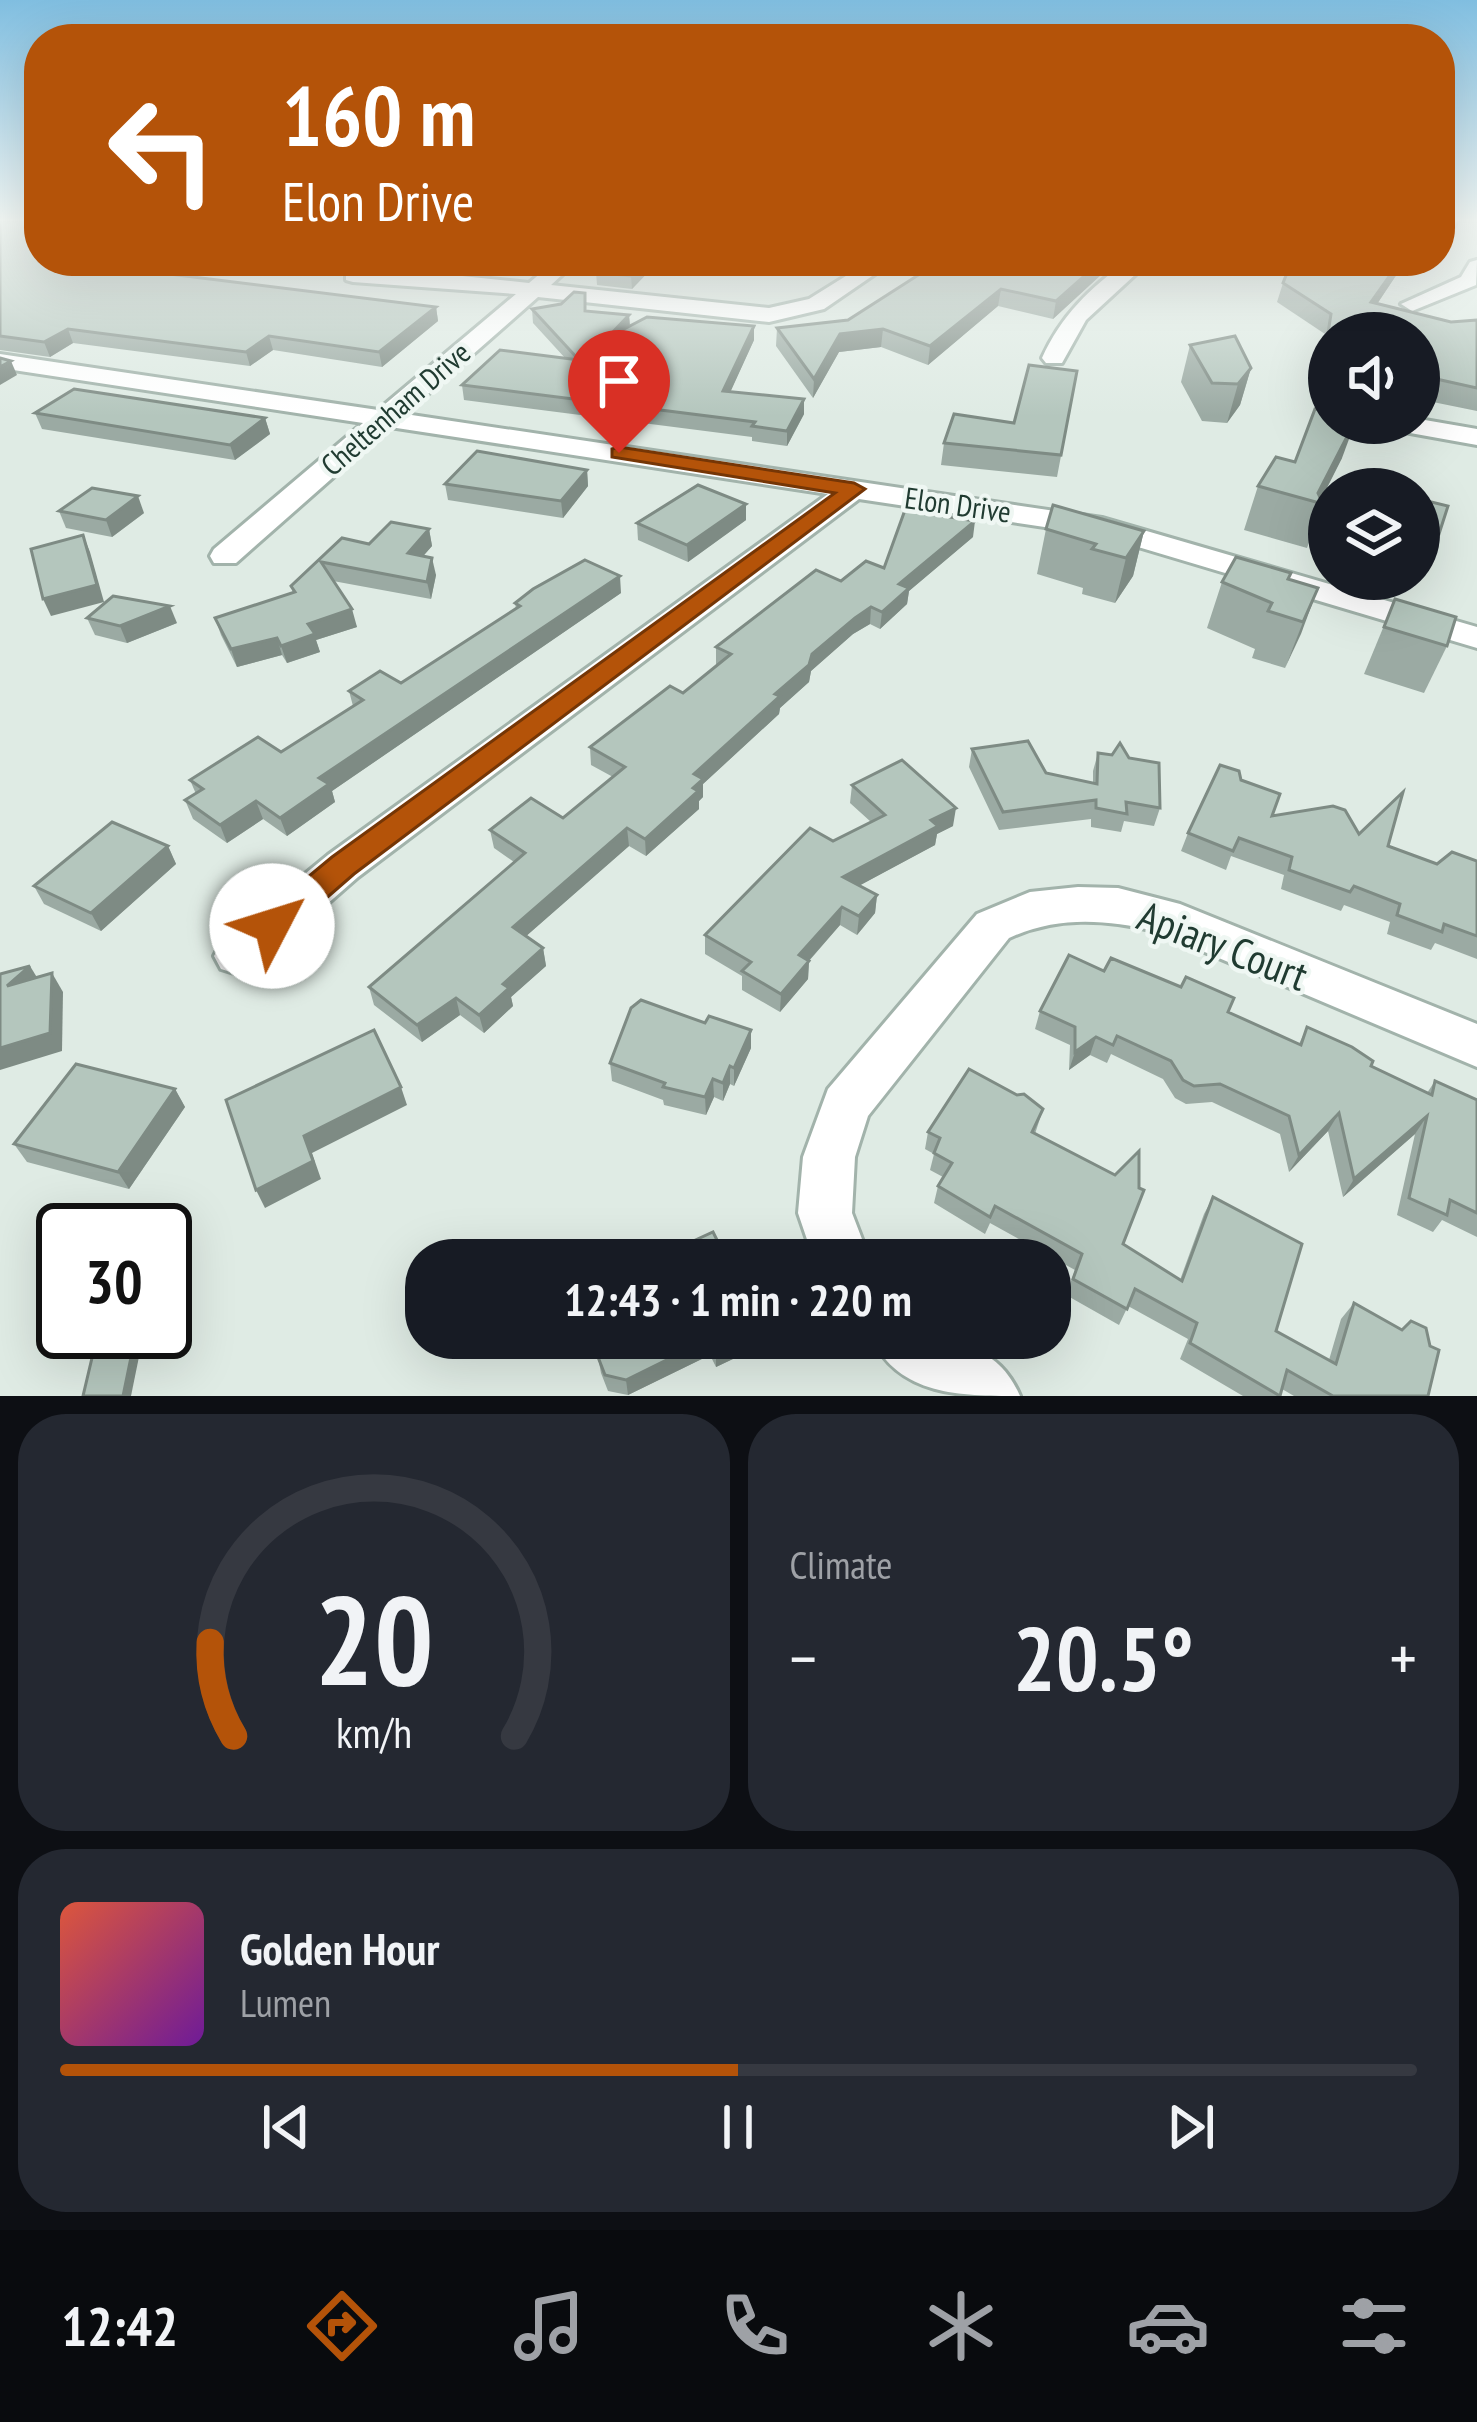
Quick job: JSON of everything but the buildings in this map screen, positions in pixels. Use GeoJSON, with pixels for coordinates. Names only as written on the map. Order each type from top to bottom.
{"type":"FeatureCollection","features":[{"type":"Feature","properties":{"kind":"street"},"geometry":{"type":"LineString","coordinates":[[496,286],[769,315],[816,304],[844,286]]}},
{"type":"Feature","properties":{"kind":"street","name":"Cheltenham Drive"},"geometry":{"type":"LineString","coordinates":[[225,556],[536,286]]}},
{"type":"Feature","properties":{"kind":"street"},"geometry":{"type":"LineString","coordinates":[[1054,358],[1061,339],[1089,300],[1107,286]]}},
{"type":"Feature","properties":{"kind":"street"},"geometry":{"type":"LineString","coordinates":[[1412,304],[1456,286]]}},
{"type":"Feature","properties":{"kind":"street","name":"Elon Drive"},"geometry":{"type":"LineString","coordinates":[[0,361],[1102,527],[1477,638]]}},
{"type":"Feature","properties":{"kind":"street"},"geometry":{"type":"LineString","coordinates":[[1440,430],[1477,437]]}},
{"type":"Feature","properties":{"kind":"street"},"geometry":{"type":"LineString","coordinates":[[237,956],[343,866],[854,489]]}},
{"type":"Feature","properties":{"kind":"street","name":"Apiary Court"},"geometry":{"type":"LineString","coordinates":[[834,1239],[825,1213],[829,1157],[846,1105],[993,926],[1030,909],[1118,905],[1164,916],[1477,1046]]}},
{"type":"Feature","properties":{"kind":"street"},"geometry":{"type":"LineString","coordinates":[[934,1359],[989,1396]]}},
{"type":"Feature","properties":{"kind":"route"},"geometry":{"type":"LineString","coordinates":[[272,926],[343,866],[854,489],[619,453]]}}]}
